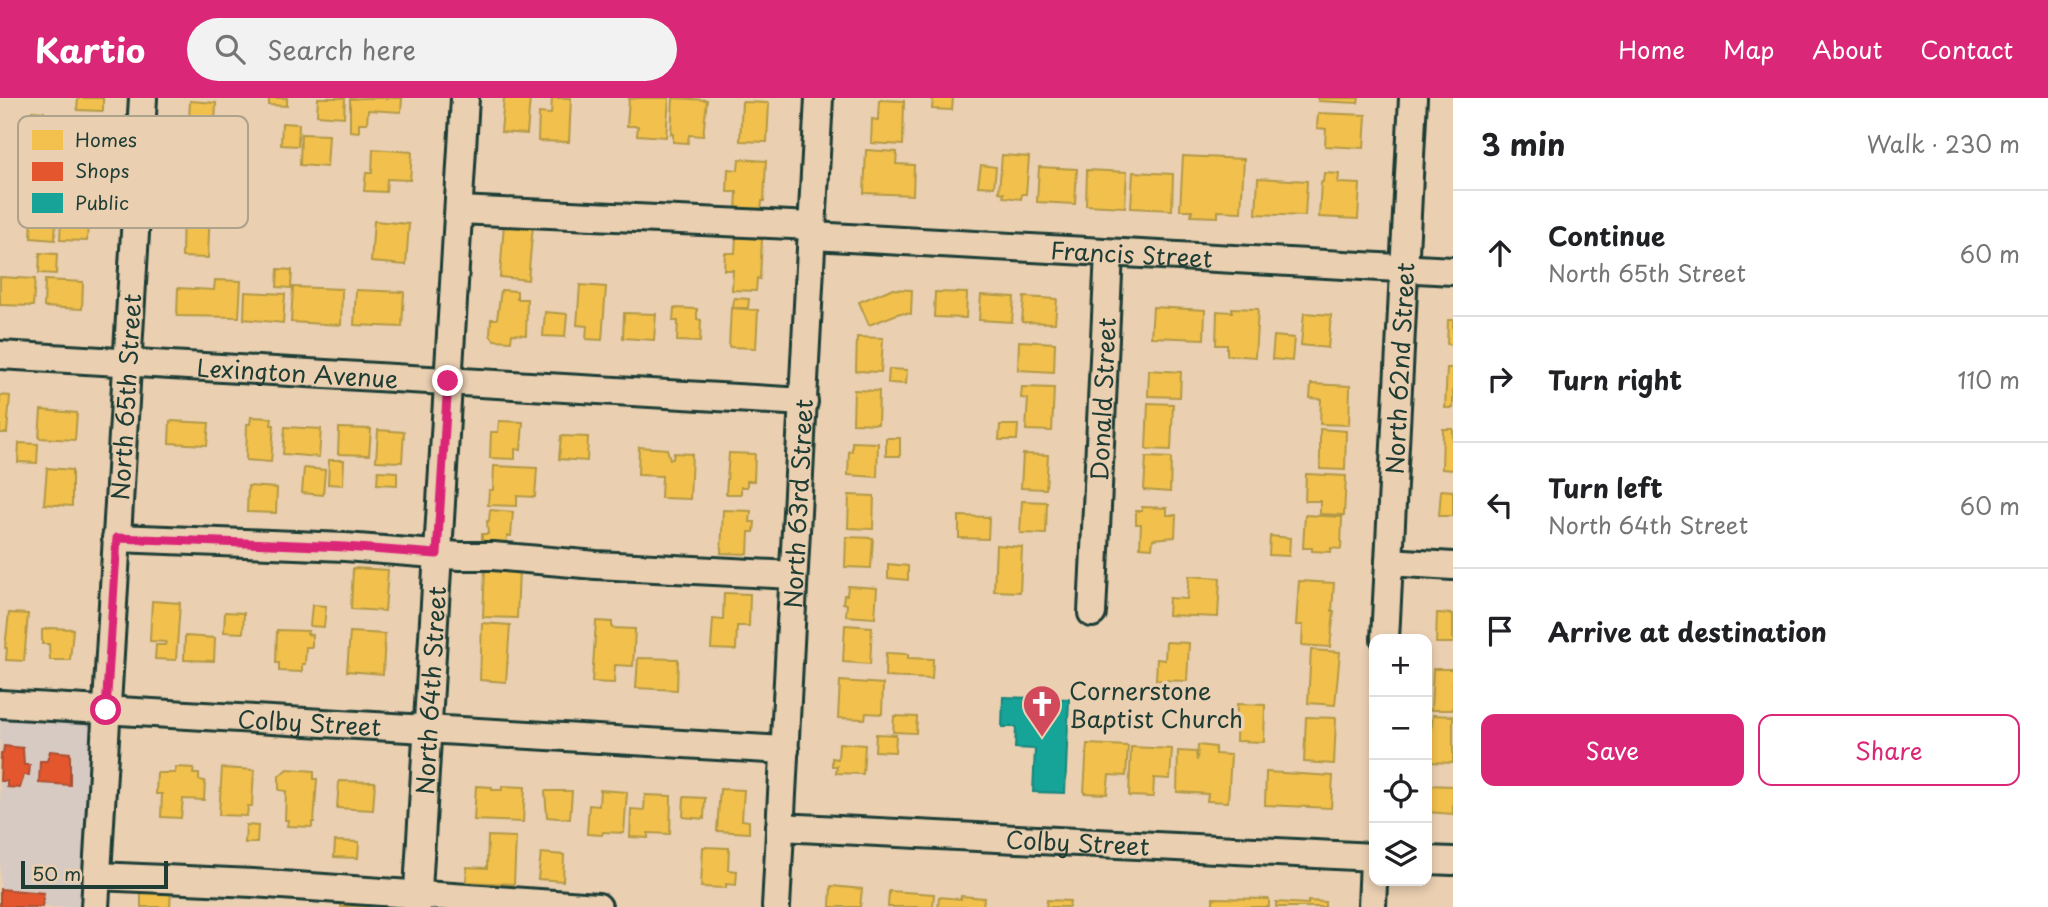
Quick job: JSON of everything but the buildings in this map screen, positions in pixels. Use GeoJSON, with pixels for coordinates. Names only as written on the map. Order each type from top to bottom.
{"type":"FeatureCollection","features":[{"type":"Feature","properties":{"kind":"street","name":"North 65th Street"},"geometry":{"type":"LineString","coordinates":[[142,116],[143,98]]}},
{"type":"Feature","properties":{"kind":"street","name":"North 64th Street"},"geometry":{"type":"LineString","coordinates":[[417,901],[465,98]]}},
{"type":"Feature","properties":{"kind":"street","name":"North 63rd Street"},"geometry":{"type":"LineString","coordinates":[[776,907],[820,98]]}},
{"type":"Feature","properties":{"kind":"street","name":"North 62nd Street"},"geometry":{"type":"LineString","coordinates":[[1385,634],[1413,98]]}},
{"type":"Feature","properties":{"kind":"street","name":"Francis Street"},"geometry":{"type":"LineString","coordinates":[[458,210],[812,231],[1109,253],[1453,271]]}},
{"type":"Feature","properties":{"kind":"street","name":"North 65th Street"},"geometry":{"type":"LineString","coordinates":[[95,907],[135,228]]}},
{"type":"Feature","properties":{"kind":"street","name":"Donald Street"},"geometry":{"type":"LineString","coordinates":[[1092,613],[1109,253]]}},
{"type":"Feature","properties":{"kind":"street","name":"Lexington Avenue"},"geometry":{"type":"LineString","coordinates":[[0,355],[804,402]]}},
{"type":"Feature","properties":{"kind":"street"},"geometry":{"type":"LineString","coordinates":[[117,538],[321,545],[596,565],[793,575]]}},
{"type":"Feature","properties":{"kind":"street"},"geometry":{"type":"LineString","coordinates":[[1389,562],[1453,566]]}},
{"type":"Feature","properties":{"kind":"street","name":"Colby Street"},"geometry":{"type":"LineString","coordinates":[[0,704],[785,750]]}},
{"type":"Feature","properties":{"kind":"street","name":"Colby Street"},"geometry":{"type":"LineString","coordinates":[[780,827],[1369,859]]}},
{"type":"Feature","properties":{"kind":"street"},"geometry":{"type":"LineString","coordinates":[[1432,860],[1453,861]]}},
{"type":"Feature","properties":{"kind":"street"},"geometry":{"type":"LineString","coordinates":[[97,876],[253,883],[417,901],[598,907]]}},
{"type":"Feature","properties":{"kind":"street"},"geometry":{"type":"LineString","coordinates":[[1372,907],[1373,886]]}},
{"type":"Feature","properties":{"kind":"shaded area"},"geometry":{"type":"Polygon","coordinates":[[[0,716],[98,720],[87,907],[0,907],[0,716]]]}},
{"type":"Feature","properties":{"kind":"place","name":"Cornerstone Baptist Church"},"geometry":{"type":"Point","coordinates":[1042,738]}},
{"type":"Feature","properties":{"kind":"route"},"geometry":{"type":"LineString","coordinates":[[106,710],[117,538],[245,542],[437,554],[448,381]]}}]}
